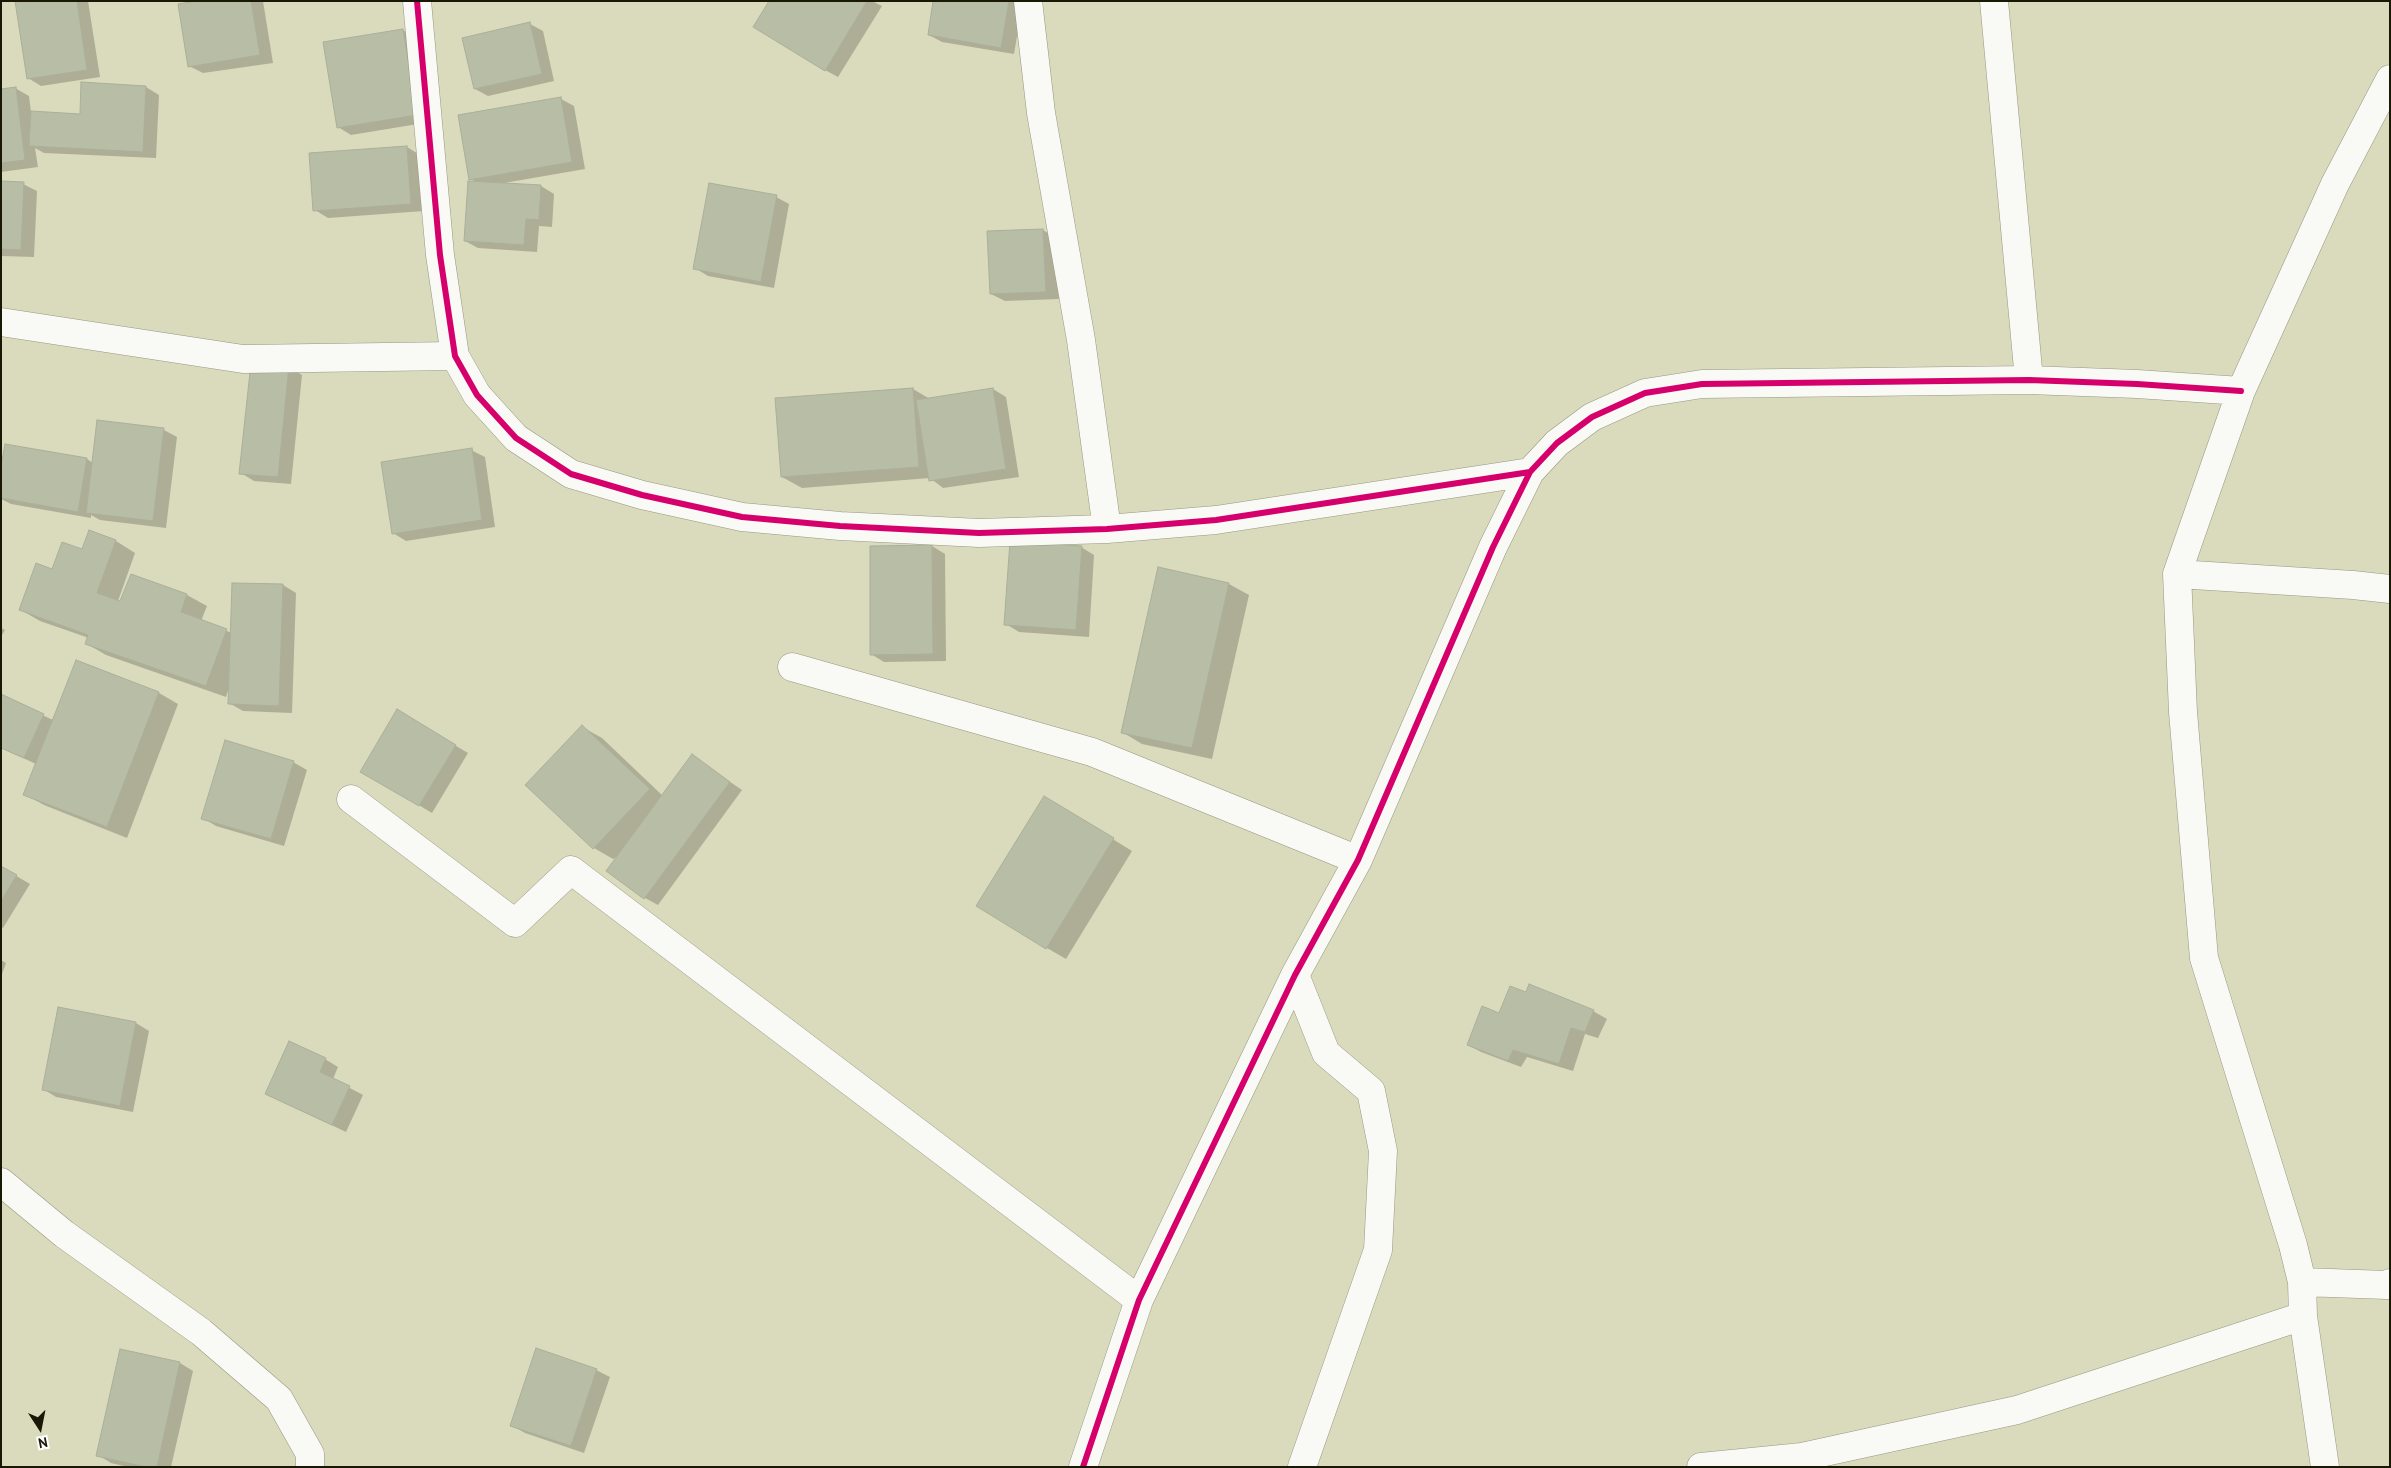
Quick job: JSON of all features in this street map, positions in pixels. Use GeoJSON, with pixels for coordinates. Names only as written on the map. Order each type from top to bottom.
{"type":"FeatureCollection","features":[{"type":"Feature","properties":{"kind":"street"},"geometry":{"type":"LineString","coordinates":[[417,1],[440,255],[455,356],[477,395],[516,438],[571,474],[642,495],[742,517],[840,526],[979,533],[1108,529],[1216,520],[1530,472]]}},
{"type":"Feature","properties":{"kind":"street"},"geometry":{"type":"LineString","coordinates":[[1028,1],[1041,113],[1081,340],[1108,529]]}},
{"type":"Feature","properties":{"kind":"street"},"geometry":{"type":"LineString","coordinates":[[1994,1],[2029,380]]}},
{"type":"Feature","properties":{"kind":"street"},"geometry":{"type":"LineString","coordinates":[[2324,1467],[2304,1316],[2302,1282],[2204,958],[2183,712],[2177,574],[2241,391],[2335,184],[2390,79]]}},
{"type":"Feature","properties":{"kind":"street"},"geometry":{"type":"LineString","coordinates":[[1,322],[243,359],[455,356]]}},
{"type":"Feature","properties":{"kind":"street"},"geometry":{"type":"LineString","coordinates":[[1084,1467],[1139,1300],[1295,975],[1358,860],[1493,547],[1530,472],[1557,443],[1592,417],[1645,393],[1702,384],[2029,380],[2137,384],[2241,391]]}},
{"type":"Feature","properties":{"kind":"street"},"geometry":{"type":"LineString","coordinates":[[2177,574],[2353,585],[2390,590]]}},
{"type":"Feature","properties":{"kind":"street"},"geometry":{"type":"LineString","coordinates":[[792,668],[1092,752],[1358,860]]}},
{"type":"Feature","properties":{"kind":"street"},"geometry":{"type":"LineString","coordinates":[[350,800],[515,923],[571,870],[1139,1300]]}},
{"type":"Feature","properties":{"kind":"street"},"geometry":{"type":"LineString","coordinates":[[1295,975],[1326,1053],[1371,1091],[1383,1151],[1378,1250],[1302,1467]]}},
{"type":"Feature","properties":{"kind":"street"},"geometry":{"type":"LineString","coordinates":[[1,1182],[64,1234],[201,1332],[279,1399],[310,1454],[310,1467]]}},
{"type":"Feature","properties":{"kind":"street"},"geometry":{"type":"LineString","coordinates":[[2302,1282],[2387,1286],[2390,1283]]}},
{"type":"Feature","properties":{"kind":"street"},"geometry":{"type":"LineString","coordinates":[[1701,1467],[1802,1456],[2017,1410],[2304,1316]]}},
{"type":"Feature","properties":{"kind":"building"},"geometry":{"type":"Polygon","coordinates":[[[15,1],[77,1],[87,70],[27,79],[15,1]]]}},
{"type":"Feature","properties":{"kind":"building"},"geometry":{"type":"Polygon","coordinates":[[[196,1],[251,1],[260,55],[188,67],[178,4],[196,1]]]}},
{"type":"Feature","properties":{"kind":"building"},"geometry":{"type":"Polygon","coordinates":[[[769,1],[867,1],[825,71],[753,27],[769,1]]]}},
{"type":"Feature","properties":{"kind":"building"},"geometry":{"type":"Polygon","coordinates":[[[933,1],[1009,1],[1001,48],[928,35],[933,1]]]}},
{"type":"Feature","properties":{"kind":"building"},"geometry":{"type":"Polygon","coordinates":[[[530,22],[542,74],[474,89],[462,38],[530,22]]]}},
{"type":"Feature","properties":{"kind":"building"},"geometry":{"type":"Polygon","coordinates":[[[403,29],[417,115],[337,128],[323,42],[403,29]]]}},
{"type":"Feature","properties":{"kind":"building"},"geometry":{"type":"Polygon","coordinates":[[[81,82],[146,86],[143,152],[29,146],[31,111],[80,114],[81,82]]]}},
{"type":"Feature","properties":{"kind":"building"},"geometry":{"type":"Polygon","coordinates":[[[16,87],[25,160],[1,163],[1,89],[16,87]]]}},
{"type":"Feature","properties":{"kind":"building"},"geometry":{"type":"Polygon","coordinates":[[[561,97],[572,162],[469,180],[458,115],[561,97]]]}},
{"type":"Feature","properties":{"kind":"building"},"geometry":{"type":"Polygon","coordinates":[[[407,146],[411,204],[313,211],[309,153],[407,146]]]}},
{"type":"Feature","properties":{"kind":"building"},"geometry":{"type":"Polygon","coordinates":[[[1,181],[24,182],[21,250],[1,249],[1,181]]]}},
{"type":"Feature","properties":{"kind":"building"},"geometry":{"type":"Polygon","coordinates":[[[468,181],[541,185],[539,220],[526,219],[524,245],[464,241],[468,181]]]}},
{"type":"Feature","properties":{"kind":"building"},"geometry":{"type":"Polygon","coordinates":[[[709,183],[777,195],[761,282],[693,269],[709,183]]]}},
{"type":"Feature","properties":{"kind":"building"},"geometry":{"type":"Polygon","coordinates":[[[1043,229],[1046,292],[990,294],[987,231],[1043,229]]]}},
{"type":"Feature","properties":{"kind":"building"},"geometry":{"type":"Polygon","coordinates":[[[251,363],[289,366],[278,477],[239,474],[251,363]]]}},
{"type":"Feature","properties":{"kind":"building"},"geometry":{"type":"Polygon","coordinates":[[[913,388],[919,467],[781,477],[775,398],[913,388]]]}},
{"type":"Feature","properties":{"kind":"building"},"geometry":{"type":"Polygon","coordinates":[[[993,388],[1006,469],[929,481],[916,400],[993,388]]]}},
{"type":"Feature","properties":{"kind":"building"},"geometry":{"type":"Polygon","coordinates":[[[97,420],[164,428],[153,521],[86,513],[97,420]]]}},
{"type":"Feature","properties":{"kind":"building"},"geometry":{"type":"Polygon","coordinates":[[[5,444],[87,458],[78,512],[1,498],[1,466],[5,444]]]}},
{"type":"Feature","properties":{"kind":"building"},"geometry":{"type":"Polygon","coordinates":[[[472,448],[482,520],[392,534],[381,462],[472,448]]]}},
{"type":"Feature","properties":{"kind":"building"},"geometry":{"type":"Polygon","coordinates":[[[89,530],[116,540],[97,593],[120,601],[131,574],[187,594],[181,612],[227,629],[206,686],[85,644],[88,635],[19,610],[36,563],[52,569],[62,542],[82,549],[89,530]]]}},
{"type":"Feature","properties":{"kind":"building"},"geometry":{"type":"Polygon","coordinates":[[[1010,541],[1082,546],[1076,630],[1004,625],[1010,541]]]}},
{"type":"Feature","properties":{"kind":"building"},"geometry":{"type":"Polygon","coordinates":[[[932,545],[933,654],[870,655],[870,546],[932,545]]]}},
{"type":"Feature","properties":{"kind":"building"},"geometry":{"type":"Polygon","coordinates":[[[1158,567],[1229,583],[1192,748],[1121,733],[1158,567]]]}},
{"type":"Feature","properties":{"kind":"building"},"geometry":{"type":"Polygon","coordinates":[[[232,583],[283,584],[279,706],[228,704],[232,583]]]}},
{"type":"Feature","properties":{"kind":"building"},"geometry":{"type":"Polygon","coordinates":[[[76,660],[159,692],[107,827],[23,795],[76,660]]]}},
{"type":"Feature","properties":{"kind":"building"},"geometry":{"type":"Polygon","coordinates":[[[1,694],[44,714],[24,758],[1,748],[1,694]]]}},
{"type":"Feature","properties":{"kind":"building"},"geometry":{"type":"Polygon","coordinates":[[[397,709],[456,745],[419,806],[360,772],[397,709]]]}},
{"type":"Feature","properties":{"kind":"building"},"geometry":{"type":"Polygon","coordinates":[[[582,725],[650,789],[593,849],[525,785],[582,725]]]}},
{"type":"Feature","properties":{"kind":"building"},"geometry":{"type":"Polygon","coordinates":[[[225,740],[294,761],[271,839],[201,819],[225,740]]]}},
{"type":"Feature","properties":{"kind":"building"},"geometry":{"type":"Polygon","coordinates":[[[692,754],[730,782],[644,899],[606,871],[692,754]]]}},
{"type":"Feature","properties":{"kind":"building"},"geometry":{"type":"Polygon","coordinates":[[[1044,796],[1114,838],[1046,949],[976,906],[1044,796]]]}},
{"type":"Feature","properties":{"kind":"building"},"geometry":{"type":"Polygon","coordinates":[[[1,866],[17,875],[1,901],[1,866]]]}},
{"type":"Feature","properties":{"kind":"building"},"geometry":{"type":"Polygon","coordinates":[[[1529,984],[1594,1010],[1585,1032],[1571,1028],[1559,1064],[1513,1050],[1508,1061],[1467,1045],[1482,1006],[1499,1013],[1510,986],[1526,992],[1529,984]]]}},
{"type":"Feature","properties":{"kind":"building"},"geometry":{"type":"Polygon","coordinates":[[[58,1007],[136,1022],[120,1106],[42,1090],[58,1007]]]}},
{"type":"Feature","properties":{"kind":"building"},"geometry":{"type":"Polygon","coordinates":[[[289,1041],[326,1058],[320,1072],[350,1086],[332,1125],[265,1094],[289,1041]]]}},
{"type":"Feature","properties":{"kind":"building"},"geometry":{"type":"Polygon","coordinates":[[[536,1348],[597,1369],[571,1446],[510,1426],[536,1348]]]}},
{"type":"Feature","properties":{"kind":"building"},"geometry":{"type":"Polygon","coordinates":[[[120,1349],[180,1362],[157,1467],[146,1467],[96,1456],[120,1349]]]}},
{"type":"Feature","properties":{"kind":"cycle path"},"geometry":{"type":"LineString","coordinates":[[417,1],[440,255],[455,356],[477,395],[516,438],[571,474],[642,495],[742,517],[840,526],[979,533],[1107,529],[1216,520],[1530,472]]}},
{"type":"Feature","properties":{"kind":"cycle path"},"geometry":{"type":"LineString","coordinates":[[1083,1467],[1139,1300],[1295,975],[1358,860],[1493,547],[1530,472],[1557,443],[1592,417],[1645,393],[1702,384],[2029,380],[2137,384],[2241,391]]}}]}
